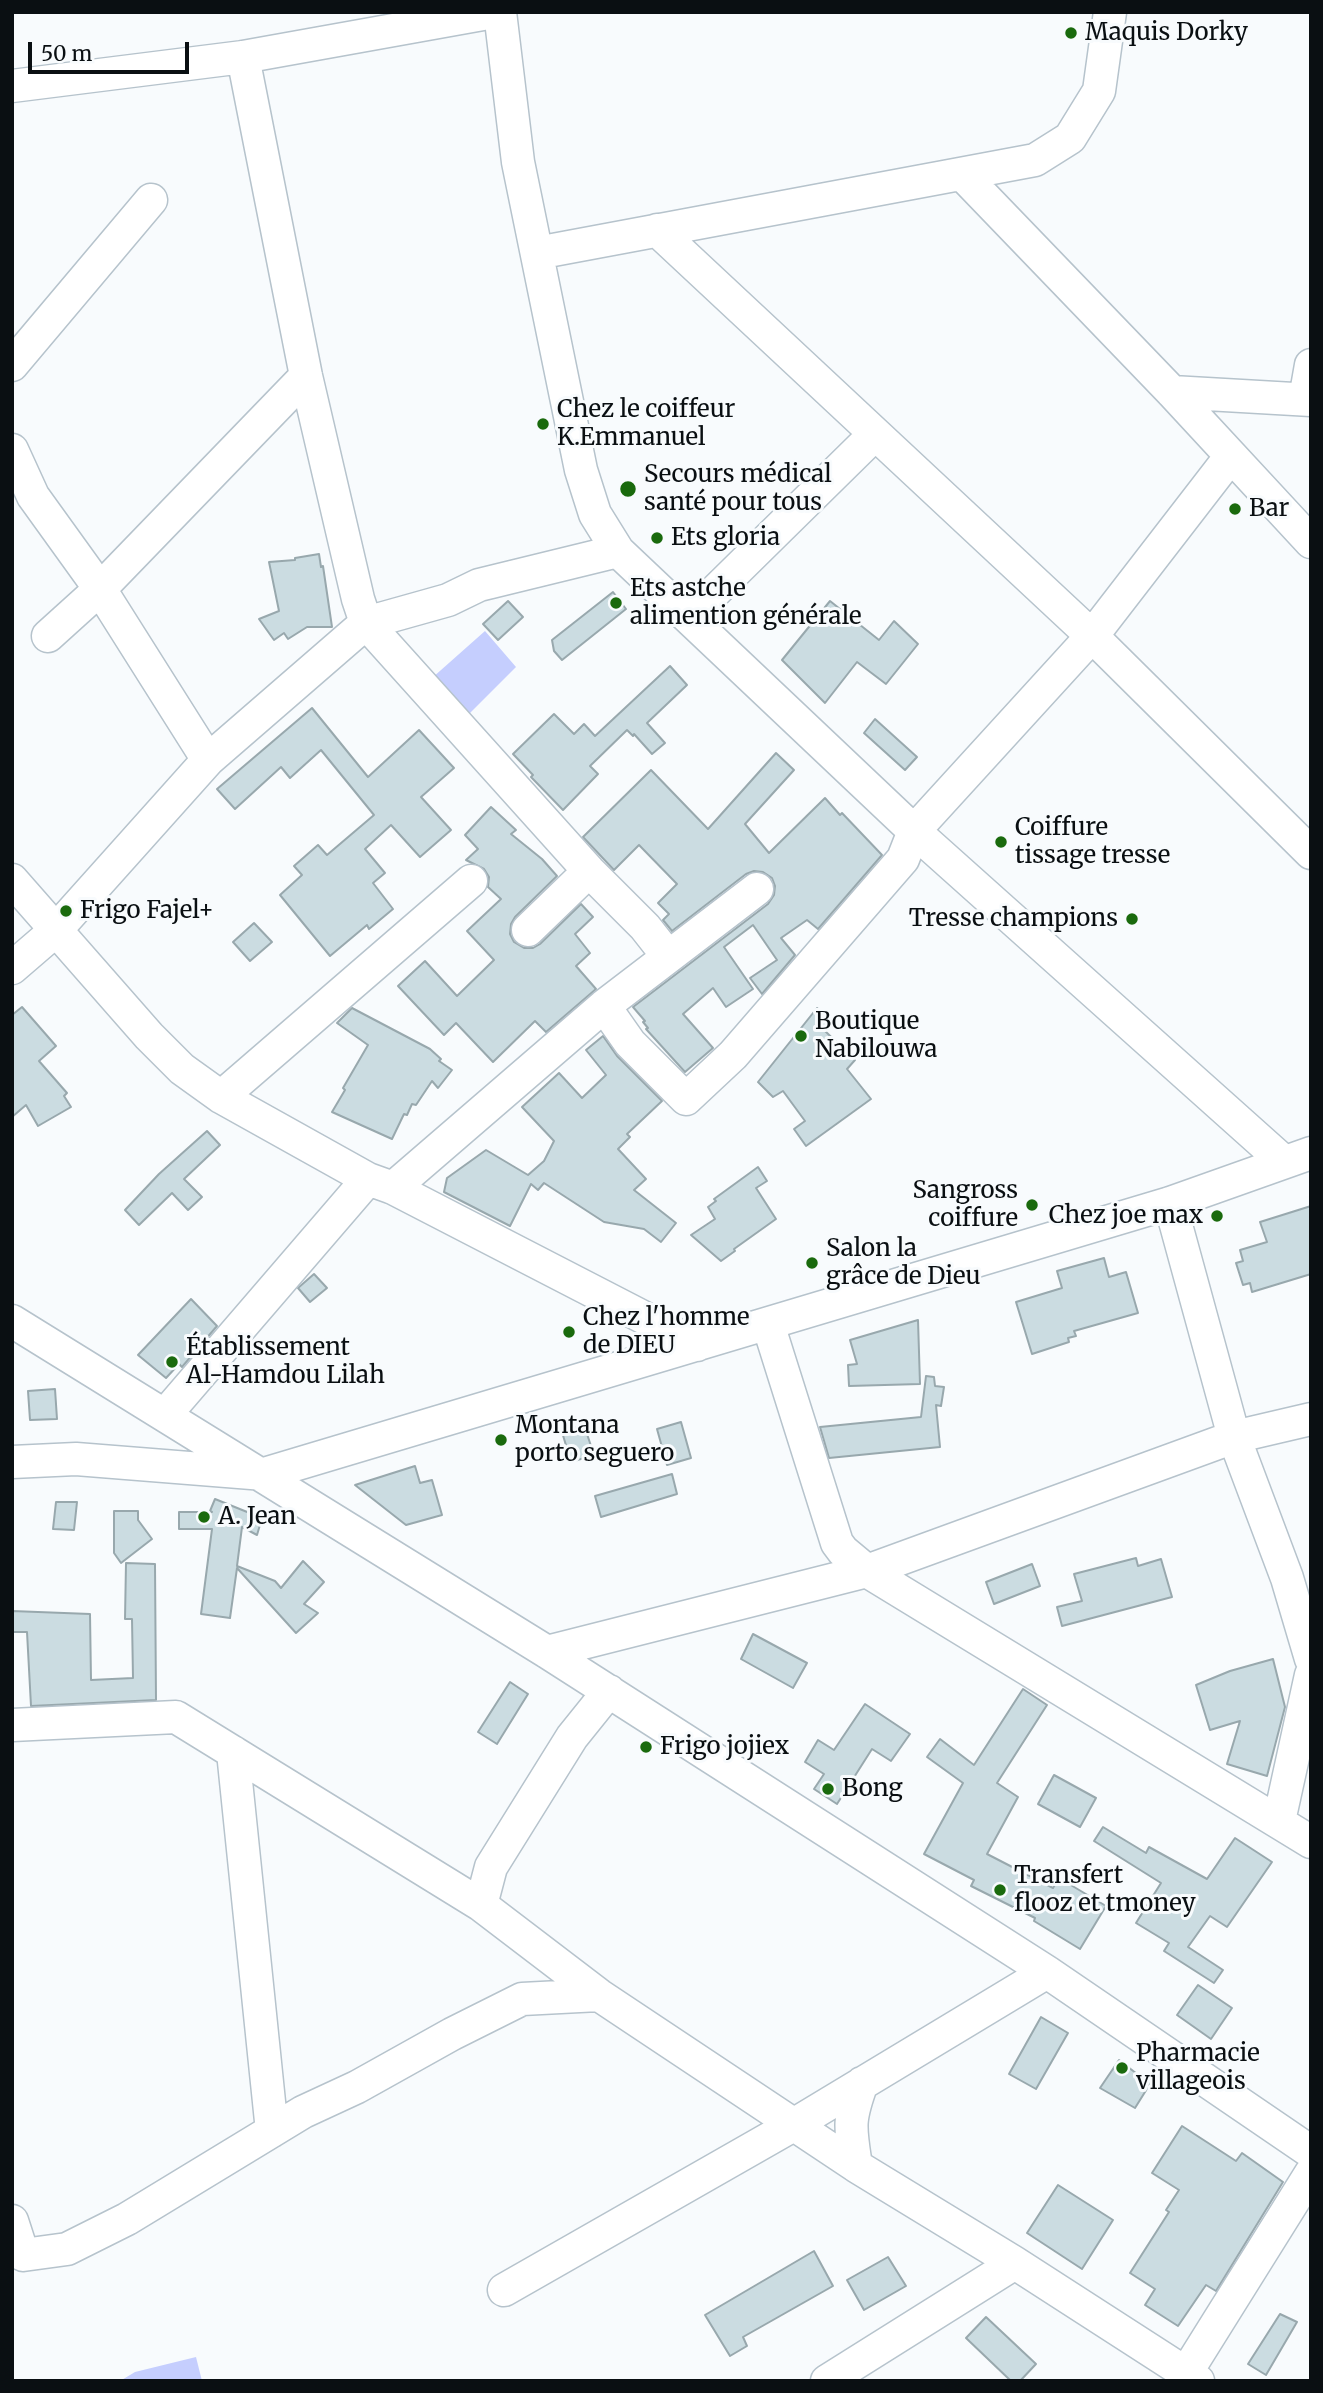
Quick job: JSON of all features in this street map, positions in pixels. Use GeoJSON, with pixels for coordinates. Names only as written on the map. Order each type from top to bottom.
{"type":"FeatureCollection","features":[{"type":"Feature","properties":{"kind":"street"},"geometry":{"type":"LineString","coordinates":[[12,86],[243,57],[494,12]]}},
{"type":"Feature","properties":{"kind":"street"},"geometry":{"type":"LineString","coordinates":[[12,1462],[76,1459],[264,1474],[1170,1203],[1297,1157],[914,831],[618,551],[596,514],[581,470],[518,162],[500,12]]}},
{"type":"Feature","properties":{"kind":"street"},"geometry":{"type":"LineString","coordinates":[[537,253],[1035,160],[1070,138],[1099,91],[1110,12]]}},
{"type":"Feature","properties":{"kind":"street"},"geometry":{"type":"LineString","coordinates":[[243,57],[306,376],[358,599],[366,623],[589,871],[645,927],[667,955]]}},
{"type":"Feature","properties":{"kind":"street"},"geometry":{"type":"LineString","coordinates":[[962,174],[1172,392],[1311,542]]}},
{"type":"Feature","properties":{"kind":"street"},"geometry":{"type":"LineString","coordinates":[[12,365],[151,200]]}},
{"type":"Feature","properties":{"kind":"street"},"geometry":{"type":"LineString","coordinates":[[657,230],[1092,636],[1311,853]]}},
{"type":"Feature","properties":{"kind":"street"},"geometry":{"type":"LineString","coordinates":[[1172,392],[1308,399],[1311,365]]}},
{"type":"Feature","properties":{"kind":"street"},"geometry":{"type":"LineString","coordinates":[[48,636],[100,589],[306,376]]}},
{"type":"Feature","properties":{"kind":"street"},"geometry":{"type":"LineString","coordinates":[[689,617],[876,434]]}},
{"type":"Feature","properties":{"kind":"street"},"geometry":{"type":"LineString","coordinates":[[12,450],[23,505],[100,589],[208,760]]}},
{"type":"Feature","properties":{"kind":"street"},"geometry":{"type":"LineString","coordinates":[[604,1006],[630,1043],[686,1098],[733,1055],[903,859],[914,831],[1092,636],[1231,456]]}},
{"type":"Feature","properties":{"kind":"street"},"geometry":{"type":"LineString","coordinates":[[12,968],[55,931],[208,760],[366,623],[448,600],[480,584],[618,551]]}},
{"type":"Feature","properties":{"kind":"street"},"geometry":{"type":"LineString","coordinates":[[528,930],[589,871]]}},
{"type":"Feature","properties":{"kind":"street"},"geometry":{"type":"LineString","coordinates":[[12,880],[149,1036],[182,1069],[221,1097],[380,1184],[696,1345]]}},
{"type":"Feature","properties":{"kind":"street"},"geometry":{"type":"LineString","coordinates":[[221,1097],[471,881]]}},
{"type":"Feature","properties":{"kind":"street"},"geometry":{"type":"LineString","coordinates":[[165,1415],[380,1184],[667,955],[757,889]]}},
{"type":"Feature","properties":{"kind":"street"},"geometry":{"type":"LineString","coordinates":[[1170,1203],[1234,1437],[1287,1578],[1311,1659]]}},
{"type":"Feature","properties":{"kind":"street"},"geometry":{"type":"LineString","coordinates":[[12,1321],[264,1474],[609,1691],[1047,1972],[1311,2152]]}},
{"type":"Feature","properties":{"kind":"street"},"geometry":{"type":"LineString","coordinates":[[768,1325],[837,1543],[843,1551],[867,1571],[1311,1842]]}},
{"type":"Feature","properties":{"kind":"street"},"geometry":{"type":"LineString","coordinates":[[547,1652],[867,1571],[1234,1437],[1311,1419]]}},
{"type":"Feature","properties":{"kind":"street"},"geometry":{"type":"LineString","coordinates":[[1279,1821],[1311,1675]]}},
{"type":"Feature","properties":{"kind":"street"},"geometry":{"type":"LineString","coordinates":[[481,1905],[491,1867],[572,1737],[609,1691]]}},
{"type":"Feature","properties":{"kind":"street"},"geometry":{"type":"LineString","coordinates":[[12,1725],[176,1717],[481,1905],[599,1995],[856,2166],[1015,2263],[1192,2377],[1311,2174]]}},
{"type":"Feature","properties":{"kind":"street"},"geometry":{"type":"LineString","coordinates":[[233,1752],[272,2131]]}},
{"type":"Feature","properties":{"kind":"street"},"geometry":{"type":"LineString","coordinates":[[504,2290],[795,2124],[1047,1972]]}},
{"type":"Feature","properties":{"kind":"street"},"geometry":{"type":"LineString","coordinates":[[12,2221],[23,2255],[67,2249],[127,2219],[303,2112],[358,2087],[452,2034],[522,2000],[599,1995]]}},
{"type":"Feature","properties":{"kind":"street"},"geometry":{"type":"LineString","coordinates":[[856,2166],[850,2126],[862,2083]]}},
{"type":"Feature","properties":{"kind":"street"},"geometry":{"type":"LineString","coordinates":[[827,2381],[1015,2263]]}},
{"type":"Feature","properties":{"kind":"shaded area"},"geometry":{"type":"Polygon","coordinates":[[[485,631],[516,667],[469,714],[432,678],[485,631]]]}},
{"type":"Feature","properties":{"kind":"shaded area"},"geometry":{"type":"Polygon","coordinates":[[[196,2357],[202,2381],[120,2381],[135,2372],[196,2357]]]}},
{"type":"Feature","properties":{"kind":"building"},"geometry":{"type":"Polygon","coordinates":[[[319,554],[332,627],[307,627],[288,639],[284,633],[274,640],[259,619],[279,611],[269,562],[295,560],[319,554]]]}},
{"type":"Feature","properties":{"kind":"building"},"geometry":{"type":"Polygon","coordinates":[[[613,592],[626,609],[562,660],[554,651],[552,640],[613,592]]]}},
{"type":"Feature","properties":{"kind":"building"},"geometry":{"type":"Polygon","coordinates":[[[508,601],[523,617],[498,640],[483,624],[508,601]]]}},
{"type":"Feature","properties":{"kind":"building"},"geometry":{"type":"Polygon","coordinates":[[[830,601],[879,640],[894,621],[918,644],[886,684],[857,662],[825,703],[782,660],[830,601]]]}},
{"type":"Feature","properties":{"kind":"building"},"geometry":{"type":"Polygon","coordinates":[[[670,666],[687,685],[647,723],[665,743],[652,754],[627,730],[590,766],[598,774],[563,810],[513,754],[554,714],[574,734],[584,724],[595,736],[670,666]]]}},
{"type":"Feature","properties":{"kind":"building"},"geometry":{"type":"Polygon","coordinates":[[[312,708],[368,777],[419,730],[454,768],[421,797],[451,830],[420,857],[391,825],[365,849],[385,873],[373,883],[393,909],[369,929],[367,925],[330,956],[280,895],[302,875],[294,866],[318,845],[327,855],[374,815],[321,750],[290,778],[281,767],[235,809],[217,789],[312,708]]]}},
{"type":"Feature","properties":{"kind":"building"},"geometry":{"type":"Polygon","coordinates":[[[875,719],[917,757],[905,770],[864,733],[875,719]]]}},
{"type":"Feature","properties":{"kind":"building"},"geometry":{"type":"Polygon","coordinates":[[[776,753],[794,770],[745,824],[769,853],[825,798],[882,855],[818,929],[807,920],[781,938],[795,955],[762,994],[750,978],[777,960],[753,925],[724,947],[753,989],[726,1007],[713,988],[683,1014],[713,1048],[685,1072],[646,1029],[648,1028],[643,1022],[645,1021],[633,1007],[768,904],[774,895],[772,878],[763,872],[746,874],[672,931],[663,920],[669,914],[658,903],[677,884],[639,845],[614,870],[583,837],[651,770],[708,829],[776,753]]]}},
{"type":"Feature","properties":{"kind":"building"},"geometry":{"type":"Polygon","coordinates":[[[491,807],[516,830],[511,834],[542,859],[557,876],[515,917],[510,934],[514,942],[524,948],[533,948],[581,904],[593,917],[575,934],[590,953],[576,966],[596,989],[546,1032],[535,1021],[493,1062],[456,1023],[444,1035],[398,986],[425,961],[457,996],[494,960],[467,931],[501,899],[488,887],[489,877],[484,869],[466,860],[478,849],[465,835],[491,807]]]}},
{"type":"Feature","properties":{"kind":"building"},"geometry":{"type":"Polygon","coordinates":[[[254,923],[272,942],[250,961],[233,942],[254,923]]]}},
{"type":"Feature","properties":{"kind":"building"},"geometry":{"type":"Polygon","coordinates":[[[22,1007],[56,1046],[39,1061],[67,1093],[64,1096],[71,1107],[38,1126],[26,1105],[12,1117],[12,1015],[22,1007]]]}},
{"type":"Feature","properties":{"kind":"building"},"geometry":{"type":"Polygon","coordinates":[[[352,1008],[430,1049],[441,1059],[439,1061],[452,1070],[438,1088],[432,1081],[416,1105],[412,1104],[392,1139],[332,1112],[368,1045],[337,1023],[352,1008]]]}},
{"type":"Feature","properties":{"kind":"building"},"geometry":{"type":"Polygon","coordinates":[[[817,1008],[832,1022],[824,1030],[855,1060],[847,1069],[871,1099],[806,1146],[794,1129],[805,1121],[783,1091],[773,1097],[758,1082],[817,1008]]]}},
{"type":"Feature","properties":{"kind":"building"},"geometry":{"type":"Polygon","coordinates":[[[603,1036],[617,1056],[662,1101],[627,1134],[630,1137],[618,1149],[646,1179],[634,1190],[676,1223],[661,1242],[644,1229],[604,1222],[544,1183],[538,1190],[531,1184],[510,1226],[444,1192],[447,1178],[486,1150],[528,1175],[544,1161],[554,1141],[522,1107],[559,1073],[582,1098],[606,1075],[586,1050],[603,1036]]]}},
{"type":"Feature","properties":{"kind":"building"},"geometry":{"type":"Polygon","coordinates":[[[207,1131],[220,1145],[184,1179],[202,1197],[188,1210],[172,1193],[139,1225],[125,1210],[159,1174],[207,1131]]]}},
{"type":"Feature","properties":{"kind":"building"},"geometry":{"type":"Polygon","coordinates":[[[758,1167],[767,1181],[756,1188],[776,1219],[721,1261],[691,1235],[715,1219],[708,1207],[716,1201],[714,1199],[758,1167]]]}},
{"type":"Feature","properties":{"kind":"building"},"geometry":{"type":"Polygon","coordinates":[[[1311,1206],[1311,1274],[1252,1292],[1250,1283],[1243,1285],[1236,1263],[1243,1261],[1240,1250],[1267,1242],[1260,1222],[1311,1206]]]}},
{"type":"Feature","properties":{"kind":"building"},"geometry":{"type":"Polygon","coordinates":[[[1104,1258],[1109,1277],[1126,1272],[1138,1313],[1074,1331],[1076,1336],[1068,1338],[1069,1342],[1032,1354],[1016,1302],[1062,1288],[1057,1271],[1104,1258]]]}},
{"type":"Feature","properties":{"kind":"building"},"geometry":{"type":"Polygon","coordinates":[[[314,1274],[327,1288],[310,1302],[298,1288],[314,1274]]]}},
{"type":"Feature","properties":{"kind":"building"},"geometry":{"type":"Polygon","coordinates":[[[191,1299],[217,1326],[182,1367],[179,1364],[166,1378],[138,1355],[191,1299]]]}},
{"type":"Feature","properties":{"kind":"building"},"geometry":{"type":"Polygon","coordinates":[[[918,1320],[920,1384],[849,1386],[848,1365],[857,1364],[850,1340],[918,1320]]]}},
{"type":"Feature","properties":{"kind":"building"},"geometry":{"type":"Polygon","coordinates":[[[926,1376],[934,1377],[935,1386],[944,1387],[941,1406],[936,1405],[940,1447],[829,1458],[820,1427],[921,1417],[926,1376]]]}},
{"type":"Feature","properties":{"kind":"building"},"geometry":{"type":"Polygon","coordinates":[[[55,1389],[57,1419],[30,1420],[28,1391],[55,1389]]]}},
{"type":"Feature","properties":{"kind":"building"},"geometry":{"type":"Polygon","coordinates":[[[681,1422],[691,1458],[667,1465],[657,1429],[681,1422]]]}},
{"type":"Feature","properties":{"kind":"building"},"geometry":{"type":"Polygon","coordinates":[[[584,1425],[594,1455],[571,1462],[562,1432],[584,1425]]]}},
{"type":"Feature","properties":{"kind":"building"},"geometry":{"type":"Polygon","coordinates":[[[415,1466],[420,1483],[432,1480],[442,1515],[406,1525],[355,1485],[415,1466]]]}},
{"type":"Feature","properties":{"kind":"building"},"geometry":{"type":"Polygon","coordinates":[[[672,1474],[677,1494],[601,1517],[595,1496],[672,1474]]]}},
{"type":"Feature","properties":{"kind":"building"},"geometry":{"type":"Polygon","coordinates":[[[215,1499],[262,1518],[257,1535],[242,1527],[237,1566],[275,1581],[281,1588],[303,1561],[324,1582],[304,1604],[318,1613],[296,1633],[237,1568],[230,1618],[201,1614],[212,1529],[179,1529],[179,1512],[212,1512],[210,1511],[215,1499]]]}},
{"type":"Feature","properties":{"kind":"building"},"geometry":{"type":"Polygon","coordinates":[[[56,1502],[77,1502],[74,1530],[53,1529],[56,1502]]]}},
{"type":"Feature","properties":{"kind":"building"},"geometry":{"type":"Polygon","coordinates":[[[114,1511],[138,1511],[138,1520],[152,1539],[121,1563],[114,1553],[114,1511]]]}},
{"type":"Feature","properties":{"kind":"building"},"geometry":{"type":"Polygon","coordinates":[[[1136,1558],[1138,1566],[1161,1559],[1172,1597],[1062,1626],[1057,1607],[1082,1601],[1074,1574],[1136,1558]]]}},
{"type":"Feature","properties":{"kind":"building"},"geometry":{"type":"Polygon","coordinates":[[[126,1563],[155,1564],[156,1700],[31,1706],[27,1632],[12,1632],[12,1611],[90,1614],[91,1680],[133,1678],[132,1619],[125,1619],[126,1563]]]}},
{"type":"Feature","properties":{"kind":"building"},"geometry":{"type":"Polygon","coordinates":[[[1032,1564],[1040,1586],[994,1604],[986,1582],[1032,1564]]]}},
{"type":"Feature","properties":{"kind":"building"},"geometry":{"type":"Polygon","coordinates":[[[753,1634],[807,1663],[793,1688],[741,1659],[753,1634]]]}},
{"type":"Feature","properties":{"kind":"building"},"geometry":{"type":"Polygon","coordinates":[[[1273,1659],[1285,1707],[1267,1776],[1227,1764],[1240,1721],[1210,1730],[1196,1685],[1230,1671],[1273,1659]]]}},
{"type":"Feature","properties":{"kind":"building"},"geometry":{"type":"Polygon","coordinates":[[[510,1682],[528,1694],[497,1744],[478,1732],[510,1682]]]}},
{"type":"Feature","properties":{"kind":"building"},"geometry":{"type":"Polygon","coordinates":[[[1023,1689],[1047,1705],[997,1783],[1018,1797],[987,1854],[1053,1888],[1059,1878],[1106,1906],[1080,1949],[1034,1921],[1035,1918],[971,1886],[974,1880],[924,1854],[963,1783],[927,1757],[940,1739],[974,1765],[1023,1689]]]}},
{"type":"Feature","properties":{"kind":"building"},"geometry":{"type":"Polygon","coordinates":[[[865,1704],[910,1734],[891,1761],[872,1749],[837,1804],[814,1789],[824,1774],[805,1762],[818,1740],[834,1750],[865,1704]]]}},
{"type":"Feature","properties":{"kind":"building"},"geometry":{"type":"Polygon","coordinates":[[[1054,1775],[1096,1798],[1080,1827],[1038,1804],[1054,1775]]]}},
{"type":"Feature","properties":{"kind":"building"},"geometry":{"type":"Polygon","coordinates":[[[1103,1827],[1146,1853],[1149,1847],[1207,1879],[1235,1838],[1272,1862],[1227,1927],[1210,1916],[1188,1947],[1223,1970],[1214,1983],[1164,1951],[1169,1943],[1136,1923],[1161,1883],[1094,1841],[1103,1827]]]}},
{"type":"Feature","properties":{"kind":"building"},"geometry":{"type":"Polygon","coordinates":[[[1198,1985],[1232,2008],[1211,2039],[1177,2015],[1198,1985]]]}},
{"type":"Feature","properties":{"kind":"building"},"geometry":{"type":"Polygon","coordinates":[[[1041,2017],[1068,2033],[1036,2089],[1009,2074],[1041,2017]]]}},
{"type":"Feature","properties":{"kind":"building"},"geometry":{"type":"Polygon","coordinates":[[[1119,2060],[1150,2084],[1135,2108],[1100,2088],[1119,2060]]]}},
{"type":"Feature","properties":{"kind":"building"},"geometry":{"type":"Polygon","coordinates":[[[1182,2126],[1236,2161],[1242,2153],[1283,2182],[1216,2291],[1206,2285],[1178,2326],[1145,2305],[1155,2289],[1130,2273],[1169,2212],[1166,2210],[1179,2190],[1152,2173],[1182,2126]]]}},
{"type":"Feature","properties":{"kind":"building"},"geometry":{"type":"Polygon","coordinates":[[[1058,2185],[1113,2220],[1082,2269],[1027,2233],[1058,2185]]]}},
{"type":"Feature","properties":{"kind":"building"},"geometry":{"type":"Polygon","coordinates":[[[814,2251],[833,2286],[743,2337],[747,2346],[730,2356],[705,2315],[814,2251]]]}},
{"type":"Feature","properties":{"kind":"building"},"geometry":{"type":"Polygon","coordinates":[[[888,2257],[906,2286],[864,2310],[847,2280],[888,2257]]]}},
{"type":"Feature","properties":{"kind":"building"},"geometry":{"type":"Polygon","coordinates":[[[1280,2314],[1297,2322],[1266,2375],[1248,2364],[1280,2314]]]}},
{"type":"Feature","properties":{"kind":"building"},"geometry":{"type":"Polygon","coordinates":[[[986,2317],[1036,2364],[1020,2381],[1011,2381],[966,2338],[986,2317]]]}},
{"type":"Feature","properties":{"kind":"place","name":"Maquis Dorky"},"geometry":{"type":"Point","coordinates":[1071,33]}},
{"type":"Feature","properties":{"kind":"place","name":"Chez le coiffeur K.Emmanuel"},"geometry":{"type":"Point","coordinates":[543,424]}},
{"type":"Feature","properties":{"kind":"place","name":"Secours médical santé pour tous"},"geometry":{"type":"Point","coordinates":[628,489]}},
{"type":"Feature","properties":{"kind":"place","name":"Bar"},"geometry":{"type":"Point","coordinates":[1235,509]}},
{"type":"Feature","properties":{"kind":"place","name":"Ets gloria"},"geometry":{"type":"Point","coordinates":[657,538]}},
{"type":"Feature","properties":{"kind":"place","name":"Ets astche alimention générale"},"geometry":{"type":"Point","coordinates":[616,603]}},
{"type":"Feature","properties":{"kind":"place","name":"Coiffure tissage tresse"},"geometry":{"type":"Point","coordinates":[1001,842]}},
{"type":"Feature","properties":{"kind":"place","name":"Frigo Fajel+"},"geometry":{"type":"Point","coordinates":[66,911]}},
{"type":"Feature","properties":{"kind":"place","name":"Tresse champions"},"geometry":{"type":"Point","coordinates":[1132,919]}},
{"type":"Feature","properties":{"kind":"place","name":"Boutique Nabilouwa"},"geometry":{"type":"Point","coordinates":[801,1036]}},
{"type":"Feature","properties":{"kind":"place","name":"Sangross coiffure"},"geometry":{"type":"Point","coordinates":[1032,1205]}},
{"type":"Feature","properties":{"kind":"place","name":"Chez joe max"},"geometry":{"type":"Point","coordinates":[1217,1216]}},
{"type":"Feature","properties":{"kind":"place","name":"Salon la grâce de Dieu"},"geometry":{"type":"Point","coordinates":[812,1263]}},
{"type":"Feature","properties":{"kind":"place","name":"Chez l'homme de DIEU"},"geometry":{"type":"Point","coordinates":[569,1332]}},
{"type":"Feature","properties":{"kind":"place","name":"Établissement Al-Hamdou Lilah"},"geometry":{"type":"Point","coordinates":[172,1362]}},
{"type":"Feature","properties":{"kind":"place","name":"Montana porto seguero"},"geometry":{"type":"Point","coordinates":[501,1440]}},
{"type":"Feature","properties":{"kind":"place","name":"A. Jean"},"geometry":{"type":"Point","coordinates":[204,1517]}},
{"type":"Feature","properties":{"kind":"place","name":"Frigo jojiex"},"geometry":{"type":"Point","coordinates":[646,1747]}},
{"type":"Feature","properties":{"kind":"place","name":"Bong"},"geometry":{"type":"Point","coordinates":[828,1789]}},
{"type":"Feature","properties":{"kind":"place","name":"Transfert flooz et tmoney"},"geometry":{"type":"Point","coordinates":[1000,1890]}},
{"type":"Feature","properties":{"kind":"place","name":"Pharmacie villageois"},"geometry":{"type":"Point","coordinates":[1122,2068]}}]}
